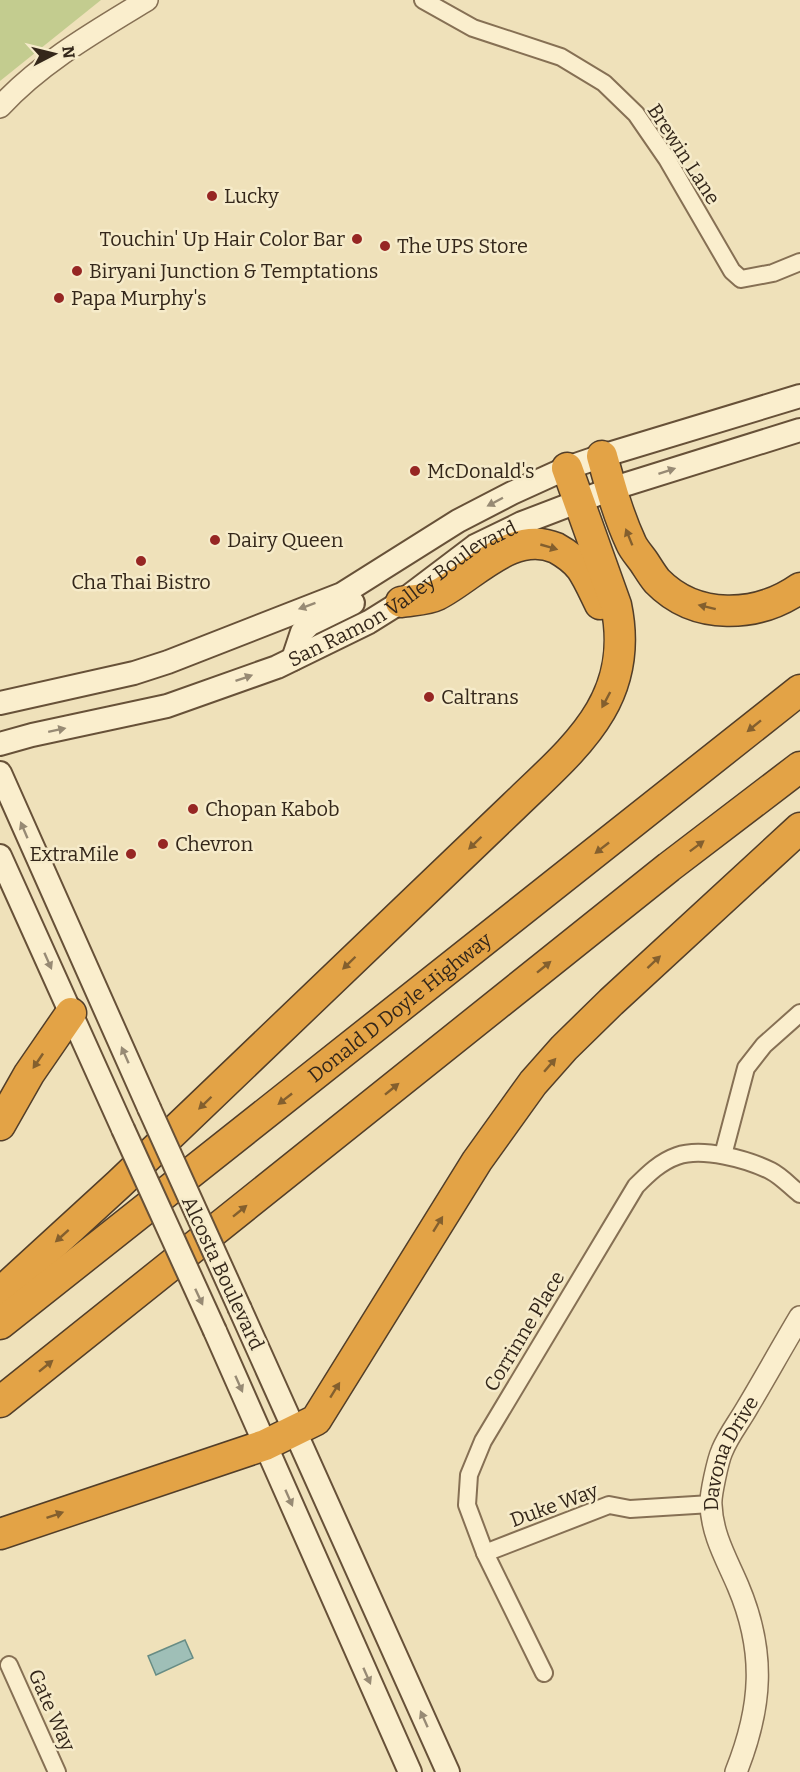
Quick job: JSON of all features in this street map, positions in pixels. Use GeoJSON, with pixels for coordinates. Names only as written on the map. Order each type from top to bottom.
{"type":"FeatureCollection","features":[{"type":"Feature","properties":{"kind":"highway"},"geometry":{"type":"LineString","coordinates":[[602,456],[611,489],[632,544],[657,580],[673,594],[702,607],[732,612],[764,607],[800,588]]}},
{"type":"Feature","properties":{"kind":"highway"},"geometry":{"type":"LineString","coordinates":[[0,1293],[119,1184],[570,752],[594,722],[614,684],[621,644],[620,626],[616,605],[567,468]]}},
{"type":"Feature","properties":{"kind":"highway"},"geometry":{"type":"LineString","coordinates":[[401,602],[435,596],[498,556],[521,545],[551,546],[567,554],[580,567],[621,644]]}},
{"type":"Feature","properties":{"kind":"highway","name":"Donald D Doyle Highway"},"geometry":{"type":"LineString","coordinates":[[0,1324],[800,690]]}},
{"type":"Feature","properties":{"kind":"highway"},"geometry":{"type":"LineString","coordinates":[[0,1402],[669,867],[800,767]]}},
{"type":"Feature","properties":{"kind":"highway"},"geometry":{"type":"LineString","coordinates":[[0,1534],[265,1444],[316,1420],[477,1161],[533,1083],[564,1048],[611,1002],[800,828]]}},
{"type":"Feature","properties":{"kind":"highway"},"geometry":{"type":"LineString","coordinates":[[0,1125],[29,1074],[71,1012]]}},
{"type":"Feature","properties":{"kind":"main road","name":"San Ramon Valley Boulevard"},"geometry":{"type":"LineString","coordinates":[[0,703],[134,673],[168,662],[342,594],[458,521],[567,468],[800,396]]}},
{"type":"Feature","properties":{"kind":"main road","name":"San Ramon Valley Boulevard"},"geometry":{"type":"LineString","coordinates":[[0,744],[167,705],[276,667],[369,622],[401,602],[475,546],[522,523],[611,489],[800,430]]}},
{"type":"Feature","properties":{"kind":"main road"},"geometry":{"type":"LineString","coordinates":[[293,659],[302,632],[310,624],[369,595],[376,587],[381,570]]}},
{"type":"Feature","properties":{"kind":"main road","name":"Alcosta Boulevard"},"geometry":{"type":"LineString","coordinates":[[0,773],[148,1108],[296,1430],[448,1772]]}},
{"type":"Feature","properties":{"kind":"main road","name":"Alcosta Boulevard"},"geometry":{"type":"LineString","coordinates":[[0,856],[215,1331],[410,1772]]}},
{"type":"Feature","properties":{"kind":"street"},"geometry":{"type":"LineString","coordinates":[[0,107],[58,56],[147,0]]}},
{"type":"Feature","properties":{"kind":"street","name":"Brewin Lane"},"geometry":{"type":"LineString","coordinates":[[423,0],[473,28],[561,57],[604,83],[636,114],[667,159],[732,271],[741,279],[772,273],[800,262]]}},
{"type":"Feature","properties":{"kind":"street"},"geometry":{"type":"LineString","coordinates":[[723,1155],[746,1068],[764,1045],[800,1013]]}},
{"type":"Feature","properties":{"kind":"street","name":"Corrinne Place"},"geometry":{"type":"LineString","coordinates":[[544,1673],[485,1553],[467,1505],[469,1475],[483,1441],[636,1186],[654,1168],[677,1156],[697,1152],[723,1155],[772,1171],[800,1194]]}},
{"type":"Feature","properties":{"kind":"street","name":"Davona Drive"},"geometry":{"type":"LineString","coordinates":[[736,1772],[748,1742],[756,1703],[758,1671],[756,1643],[738,1585],[719,1548],[711,1504],[722,1452],[800,1317]]}},
{"type":"Feature","properties":{"kind":"street","name":"Duke Way"},"geometry":{"type":"LineString","coordinates":[[485,1553],[609,1505],[630,1509],[711,1504]]}},
{"type":"Feature","properties":{"kind":"street","name":"Gate Way"},"geometry":{"type":"LineString","coordinates":[[9,1665],[57,1772]]}},
{"type":"Feature","properties":{"kind":"green space"},"geometry":{"type":"Polygon","coordinates":[[[0,0],[101,0],[0,81],[0,0]]]}},
{"type":"Feature","properties":{"kind":"water"},"geometry":{"type":"Polygon","coordinates":[[[185,1640],[193,1658],[156,1675],[148,1656],[185,1640]]]}},
{"type":"Feature","properties":{"kind":"place","name":"Lucky"},"geometry":{"type":"Point","coordinates":[212,196]}},
{"type":"Feature","properties":{"kind":"place","name":"Touchin' Up Hair Color Bar"},"geometry":{"type":"Point","coordinates":[357,239]}},
{"type":"Feature","properties":{"kind":"place","name":"The UPS Store"},"geometry":{"type":"Point","coordinates":[385,246]}},
{"type":"Feature","properties":{"kind":"place","name":"Biryani Junction & Temptations"},"geometry":{"type":"Point","coordinates":[77,271]}},
{"type":"Feature","properties":{"kind":"place","name":"Papa Murphy's"},"geometry":{"type":"Point","coordinates":[59,298]}},
{"type":"Feature","properties":{"kind":"place","name":"McDonald's"},"geometry":{"type":"Point","coordinates":[415,471]}},
{"type":"Feature","properties":{"kind":"place","name":"Dairy Queen"},"geometry":{"type":"Point","coordinates":[215,540]}},
{"type":"Feature","properties":{"kind":"place","name":"Cha Thai Bistro"},"geometry":{"type":"Point","coordinates":[141,561]}},
{"type":"Feature","properties":{"kind":"place","name":"Caltrans"},"geometry":{"type":"Point","coordinates":[429,697]}},
{"type":"Feature","properties":{"kind":"place","name":"Chopan Kabob"},"geometry":{"type":"Point","coordinates":[193,809]}},
{"type":"Feature","properties":{"kind":"place","name":"Chevron"},"geometry":{"type":"Point","coordinates":[163,844]}},
{"type":"Feature","properties":{"kind":"place","name":"ExtraMile"},"geometry":{"type":"Point","coordinates":[131,854]}}]}
